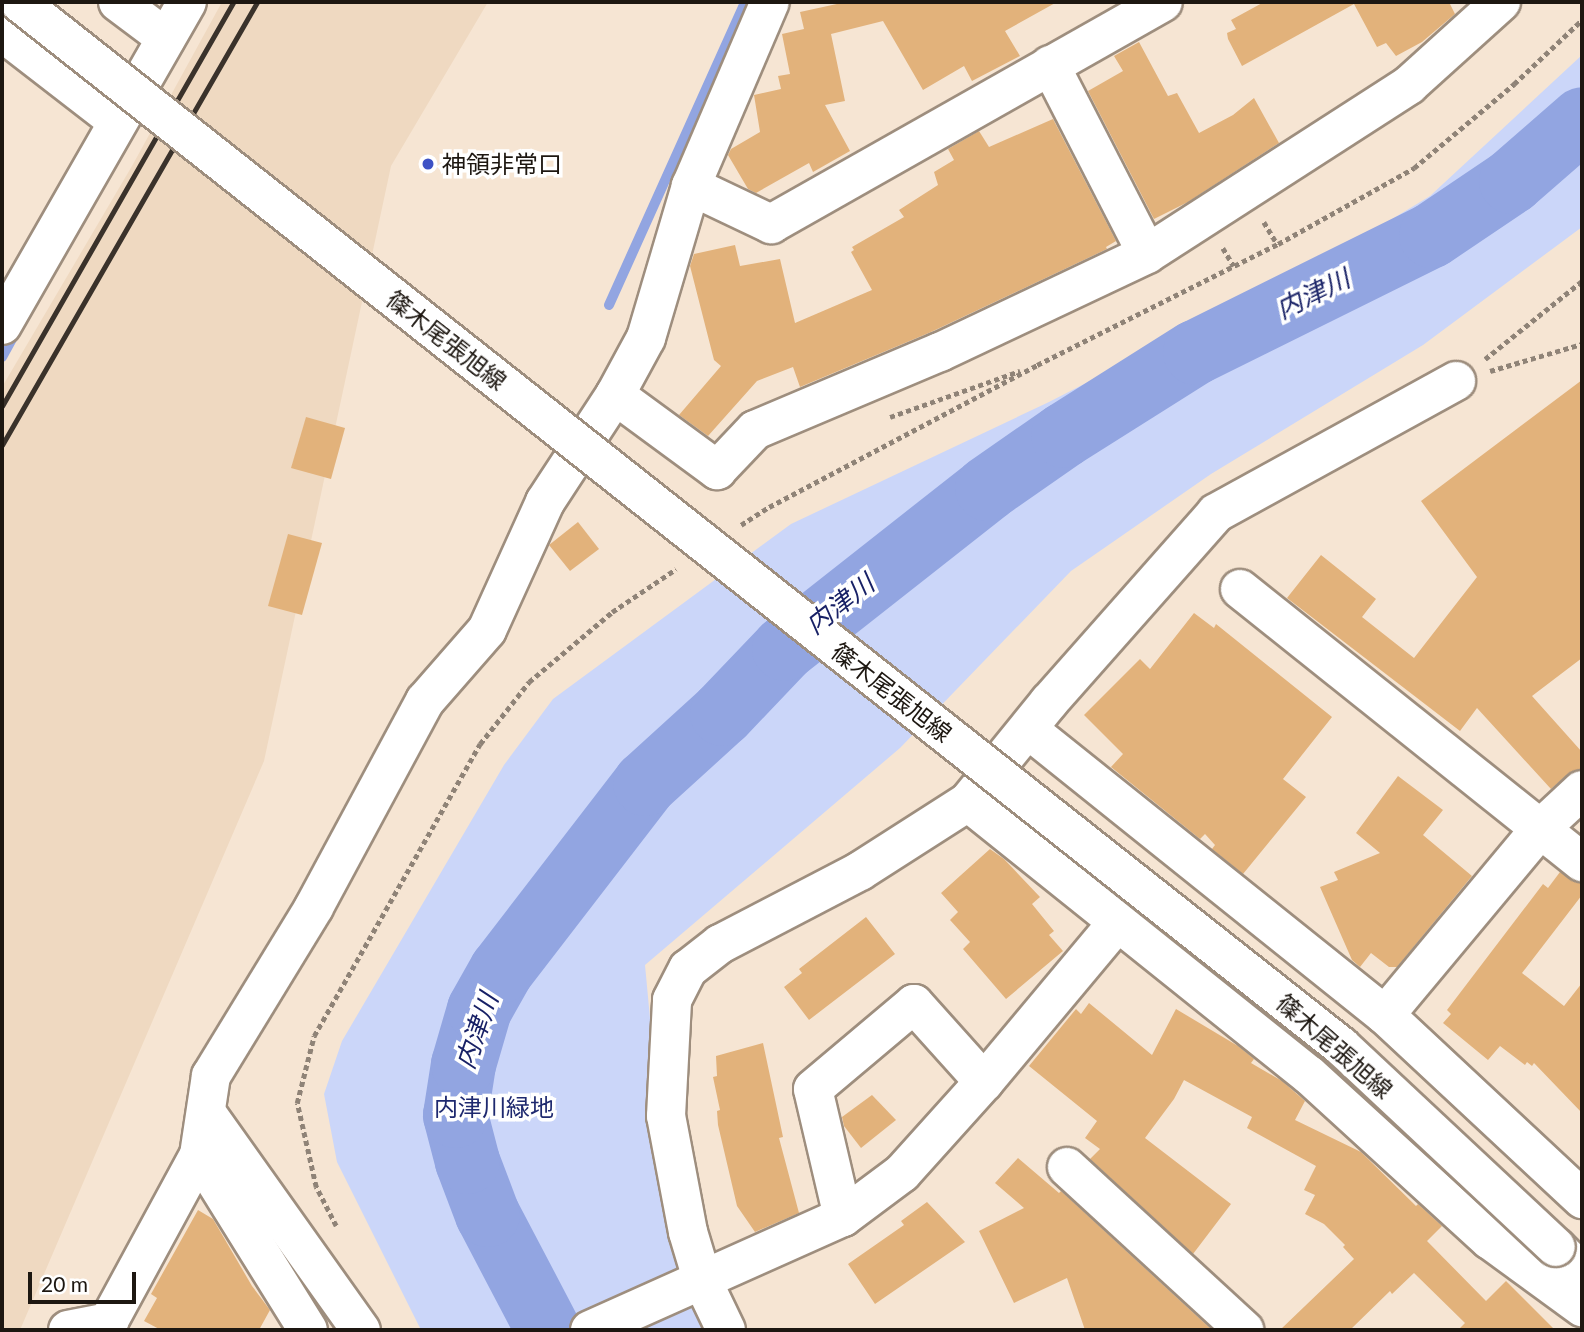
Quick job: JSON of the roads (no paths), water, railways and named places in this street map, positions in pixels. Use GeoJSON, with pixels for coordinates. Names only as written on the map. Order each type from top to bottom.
{"type":"FeatureCollection","features":[{"type":"Feature","properties":{"kind":"street","name":"篠木尾張旭線"},"geometry":{"type":"LineString","coordinates":[[19,2],[1341,1046],[1569,1260]]}},
{"type":"Feature","properties":{"kind":"street"},"geometry":{"type":"LineString","coordinates":[[118,2],[166,38]]}},
{"type":"Feature","properties":{"kind":"street"},"geometry":{"type":"LineString","coordinates":[[2,325],[187,2]]}},
{"type":"Feature","properties":{"kind":"street"},"geometry":{"type":"LineString","coordinates":[[68,1330],[106,1326],[199,1155],[208,1115],[211,1076],[314,906],[425,701],[486,630],[545,502],[615,395],[646,338],[691,186],[770,2]]}},
{"type":"Feature","properties":{"kind":"street"},"geometry":{"type":"LineString","coordinates":[[691,186],[771,223],[1163,2]]}},
{"type":"Feature","properties":{"kind":"street"},"geometry":{"type":"LineString","coordinates":[[615,395],[717,470],[755,430],[940,352],[1147,254],[1409,85],[1498,3]]}},
{"type":"Feature","properties":{"kind":"street"},"geometry":{"type":"LineString","coordinates":[[2,32],[117,121]]}},
{"type":"Feature","properties":{"kind":"street"},"geometry":{"type":"LineString","coordinates":[[1050,65],[1147,254]]}},
{"type":"Feature","properties":{"kind":"street"},"geometry":{"type":"LineString","coordinates":[[726,1330],[692,1286],[688,1232],[666,1116],[672,1000],[688,969],[720,944],[860,871],[968,802],[1049,702],[1216,513],[1456,381]]}},
{"type":"Feature","properties":{"kind":"street"},"geometry":{"type":"LineString","coordinates":[[1240,589],[1582,862]]}},
{"type":"Feature","properties":{"kind":"street"},"geometry":{"type":"LineString","coordinates":[[1029,730],[1385,1015],[1582,1199]]}},
{"type":"Feature","properties":{"kind":"street"},"geometry":{"type":"LineString","coordinates":[[1385,1015],[1540,829],[1582,790]]}},
{"type":"Feature","properties":{"kind":"street"},"geometry":{"type":"LineString","coordinates":[[968,802],[1309,1075],[1490,1240],[1582,1307]]}},
{"type":"Feature","properties":{"kind":"street"},"geometry":{"type":"LineString","coordinates":[[590,1330],[843,1217],[902,1173],[984,1082],[1117,923]]}},
{"type":"Feature","properties":{"kind":"street"},"geometry":{"type":"LineString","coordinates":[[843,1217],[813,1089],[914,1004],[984,1082]]}},
{"type":"Feature","properties":{"kind":"street"},"geometry":{"type":"LineString","coordinates":[[208,1115],[361,1330]]}},
{"type":"Feature","properties":{"kind":"street"},"geometry":{"type":"LineString","coordinates":[[199,1155],[308,1330]]}},
{"type":"Feature","properties":{"kind":"street"},"geometry":{"type":"LineString","coordinates":[[1067,1167],[1227,1325]]}},
{"type":"Feature","properties":{"kind":"waterway"},"geometry":{"type":"LineString","coordinates":[[609,305],[745,2]]}},
{"type":"Feature","properties":{"kind":"waterway","name":"内津川"},"geometry":{"type":"LineString","coordinates":[[548,1330],[487,1214],[467,1161],[455,1115],[463,1064],[479,1009],[501,970],[645,783],[722,713],[784,648],[987,488],[1063,435],[1195,352],[1431,235],[1511,181],[1582,119]]}},
{"type":"Feature","properties":{"kind":"waterway"},"geometry":{"type":"LineString","coordinates":[[2,357],[17,330]]}},
{"type":"Feature","properties":{"kind":"railway"},"geometry":{"type":"LineString","coordinates":[[2,406],[233,2]]}},
{"type":"Feature","properties":{"kind":"railway"},"geometry":{"type":"LineString","coordinates":[[2,445],[257,2]]}},
{"type":"Feature","properties":{"kind":"place","name":"神領非常口"},"geometry":{"type":"Point","coordinates":[428,164]}},
{"type":"Feature","properties":{"kind":"park label","name":"内津川緑地"},"geometry":{"type":"Point","coordinates":[494,1107]}}]}
